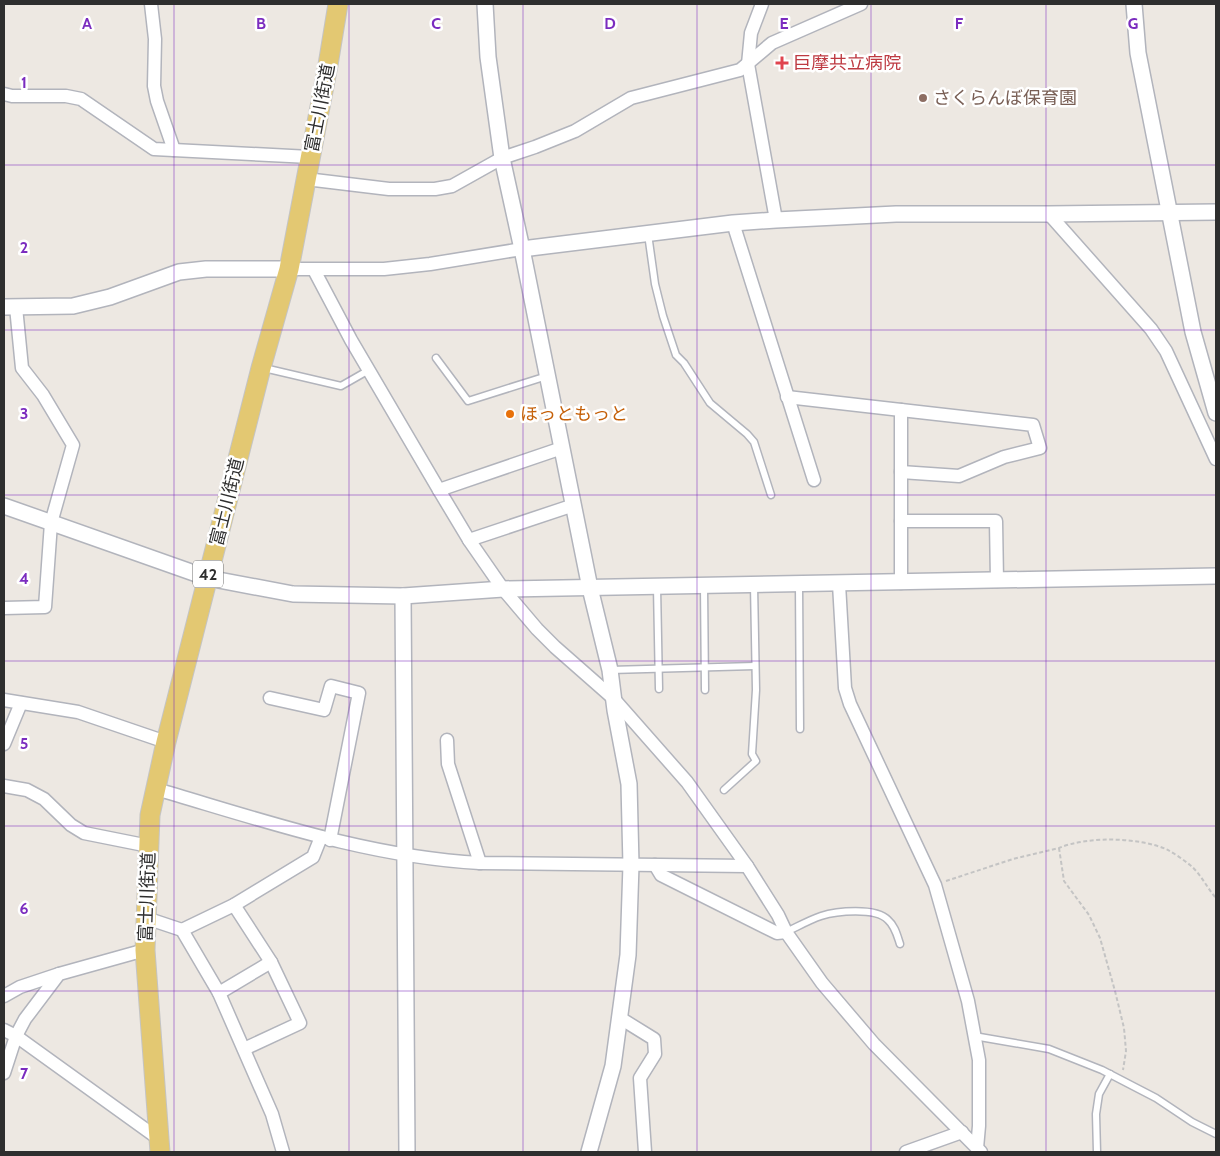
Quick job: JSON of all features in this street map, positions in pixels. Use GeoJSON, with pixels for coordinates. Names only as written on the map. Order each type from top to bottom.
{"type":"FeatureCollection","features":[{"type":"Feature","properties":{"kind":"main road","name":"富士川街道"},"geometry":{"type":"LineString","coordinates":[[160,1145],[145,950],[150,815],[166,742],[261,368],[289,269],[338,4]]}},
{"type":"Feature","properties":{"kind":"street"},"geometry":{"type":"LineString","coordinates":[[151,4],[155,39],[154,86],[174,150]]}},
{"type":"Feature","properties":{"kind":"street"},"geometry":{"type":"LineString","coordinates":[[485,4],[488,57],[502,158],[590,588],[610,670],[613,698],[629,784],[631,865],[628,955],[613,1066],[589,1152]]}},
{"type":"Feature","properties":{"kind":"street"},"geometry":{"type":"LineString","coordinates":[[762,4],[751,33],[748,64],[776,220]]}},
{"type":"Feature","properties":{"kind":"street"},"geometry":{"type":"LineString","coordinates":[[306,179],[389,189],[435,189],[452,186],[502,158],[575,131],[631,98],[740,70],[772,43],[861,4]]}},
{"type":"Feature","properties":{"kind":"street"},"geometry":{"type":"LineString","coordinates":[[1134,4],[1138,53],[1169,213],[1193,332],[1216,413]]}},
{"type":"Feature","properties":{"kind":"street"},"geometry":{"type":"LineString","coordinates":[[4,94],[12,96],[66,96],[81,99],[154,149],[310,157]]}},
{"type":"Feature","properties":{"kind":"street"},"geometry":{"type":"LineString","coordinates":[[4,608],[46,607],[51,523],[73,444],[43,395],[22,368],[10,307],[73,306],[110,297],[179,272],[206,268],[384,269],[430,264],[522,249],[733,223],[896,214],[1216,212]]}},
{"type":"Feature","properties":{"kind":"street"},"geometry":{"type":"LineString","coordinates":[[1049,214],[1151,330],[1166,351],[1216,459]]}},
{"type":"Feature","properties":{"kind":"street"},"geometry":{"type":"LineString","coordinates":[[733,223],[814,480]]}},
{"type":"Feature","properties":{"kind":"street"},"geometry":{"type":"LineString","coordinates":[[314,270],[369,370],[439,490],[469,540],[503,589],[555,647],[613,698],[688,782],[747,866],[778,915],[786,932],[822,983],[874,1044],[979,1150]]}},
{"type":"Feature","properties":{"kind":"street"},"geometry":{"type":"LineString","coordinates":[[787,397],[1033,425],[1040,448],[1004,457],[959,476],[901,472]]}},
{"type":"Feature","properties":{"kind":"street"},"geometry":{"type":"LineString","coordinates":[[901,583],[902,410]]}},
{"type":"Feature","properties":{"kind":"street"},"geometry":{"type":"LineString","coordinates":[[439,490],[562,448]]}},
{"type":"Feature","properties":{"kind":"street"},"geometry":{"type":"LineString","coordinates":[[469,540],[574,505]]}},
{"type":"Feature","properties":{"kind":"street"},"geometry":{"type":"LineString","coordinates":[[4,506],[208,578],[293,594],[403,596],[503,589],[1216,576]]}},
{"type":"Feature","properties":{"kind":"street"},"geometry":{"type":"LineString","coordinates":[[901,521],[996,521],[997,581]]}},
{"type":"Feature","properties":{"kind":"street"},"geometry":{"type":"LineString","coordinates":[[839,584],[844,688],[935,884],[968,1001],[979,1060],[979,1150]]}},
{"type":"Feature","properties":{"kind":"street"},"geometry":{"type":"LineString","coordinates":[[403,596],[406,1152]]}},
{"type":"Feature","properties":{"kind":"street"},"geometry":{"type":"LineString","coordinates":[[182,930],[234,905],[314,857],[325,838],[359,693],[331,686],[324,710],[270,698]]}},
{"type":"Feature","properties":{"kind":"street"},"geometry":{"type":"LineString","coordinates":[[4,700],[78,712],[166,742]]}},
{"type":"Feature","properties":{"kind":"street"},"geometry":{"type":"LineString","coordinates":[[4,744],[21,703]]}},
{"type":"Feature","properties":{"kind":"street"},"geometry":{"type":"LineString","coordinates":[[447,740],[448,764],[480,863]]}},
{"type":"Feature","properties":{"kind":"street"},"geometry":{"type":"LineString","coordinates":[[4,786],[27,790],[44,799],[71,825],[84,833],[149,846]]}},
{"type":"Feature","properties":{"kind":"street"},"geometry":{"type":"LineString","coordinates":[[156,789],[325,838],[443,861],[747,866]]}},
{"type":"Feature","properties":{"kind":"street"},"geometry":{"type":"LineString","coordinates":[[655,865],[660,875],[777,933],[786,932]]}},
{"type":"Feature","properties":{"kind":"street"},"geometry":{"type":"LineString","coordinates":[[234,905],[271,962],[300,1023],[244,1049]]}},
{"type":"Feature","properties":{"kind":"street"},"geometry":{"type":"LineString","coordinates":[[146,918],[182,930],[219,993],[272,1114],[283,1152]]}},
{"type":"Feature","properties":{"kind":"street"},"geometry":{"type":"LineString","coordinates":[[4,996],[20,987],[59,974],[145,950]]}},
{"type":"Feature","properties":{"kind":"street"},"geometry":{"type":"LineString","coordinates":[[219,993],[271,962]]}},
{"type":"Feature","properties":{"kind":"street"},"geometry":{"type":"LineString","coordinates":[[4,1073],[16,1036],[25,1019],[59,974]]}},
{"type":"Feature","properties":{"kind":"street"},"geometry":{"type":"LineString","coordinates":[[620,1018],[654,1039],[656,1054],[640,1078],[645,1152]]}},
{"type":"Feature","properties":{"kind":"street"},"geometry":{"type":"LineString","coordinates":[[4,1030],[16,1036],[160,1145]]}},
{"type":"Feature","properties":{"kind":"street"},"geometry":{"type":"LineString","coordinates":[[906,1152],[962,1132]]}},
{"type":"Feature","properties":{"kind":"lane"},"geometry":{"type":"LineString","coordinates":[[648,234],[655,284],[676,356],[684,363],[710,403],[754,442],[771,495]]}},
{"type":"Feature","properties":{"kind":"lane"},"geometry":{"type":"LineString","coordinates":[[436,358],[468,401],[547,376]]}},
{"type":"Feature","properties":{"kind":"lane"},"geometry":{"type":"LineString","coordinates":[[261,368],[341,386],[369,370]]}},
{"type":"Feature","properties":{"kind":"lane"},"geometry":{"type":"LineString","coordinates":[[724,790],[756,761],[752,754],[756,690],[754,585]]}},
{"type":"Feature","properties":{"kind":"lane"},"geometry":{"type":"LineString","coordinates":[[799,585],[800,729]]}},
{"type":"Feature","properties":{"kind":"lane"},"geometry":{"type":"LineString","coordinates":[[704,586],[705,690]]}},
{"type":"Feature","properties":{"kind":"lane"},"geometry":{"type":"LineString","coordinates":[[657,587],[659,689]]}},
{"type":"Feature","properties":{"kind":"lane"},"geometry":{"type":"LineString","coordinates":[[610,670],[755,666]]}},
{"type":"Feature","properties":{"kind":"lane"},"geometry":{"type":"LineString","coordinates":[[786,932],[822,916],[850,911],[876,913],[887,918],[891,923],[900,944]]}},
{"type":"Feature","properties":{"kind":"lane"},"geometry":{"type":"LineString","coordinates":[[974,1036],[1049,1049],[1122,1080],[1156,1098],[1192,1122],[1216,1134]]}},
{"type":"Feature","properties":{"kind":"lane"},"geometry":{"type":"LineString","coordinates":[[1097,1152],[1096,1114],[1099,1094],[1110,1074]]}},
{"type":"Feature","properties":{"kind":"path"},"geometry":{"type":"LineString","coordinates":[[935,884],[1071,843],[1116,840],[1144,843],[1168,850],[1192,866],[1216,898]]}},
{"type":"Feature","properties":{"kind":"path"},"geometry":{"type":"LineString","coordinates":[[1059,848],[1064,881],[1074,892],[1089,915],[1100,938],[1115,991],[1124,1028],[1126,1051],[1122,1080]]}},
{"type":"Feature","properties":{"kind":"place","name":"巨摩共立病院"},"geometry":{"type":"Point","coordinates":[782,63]}},
{"type":"Feature","properties":{"kind":"place","name":"さくらんぼ保育園"},"geometry":{"type":"Point","coordinates":[923,98]}},
{"type":"Feature","properties":{"kind":"place","name":"ほっともっと"},"geometry":{"type":"Point","coordinates":[510,414]}}]}
